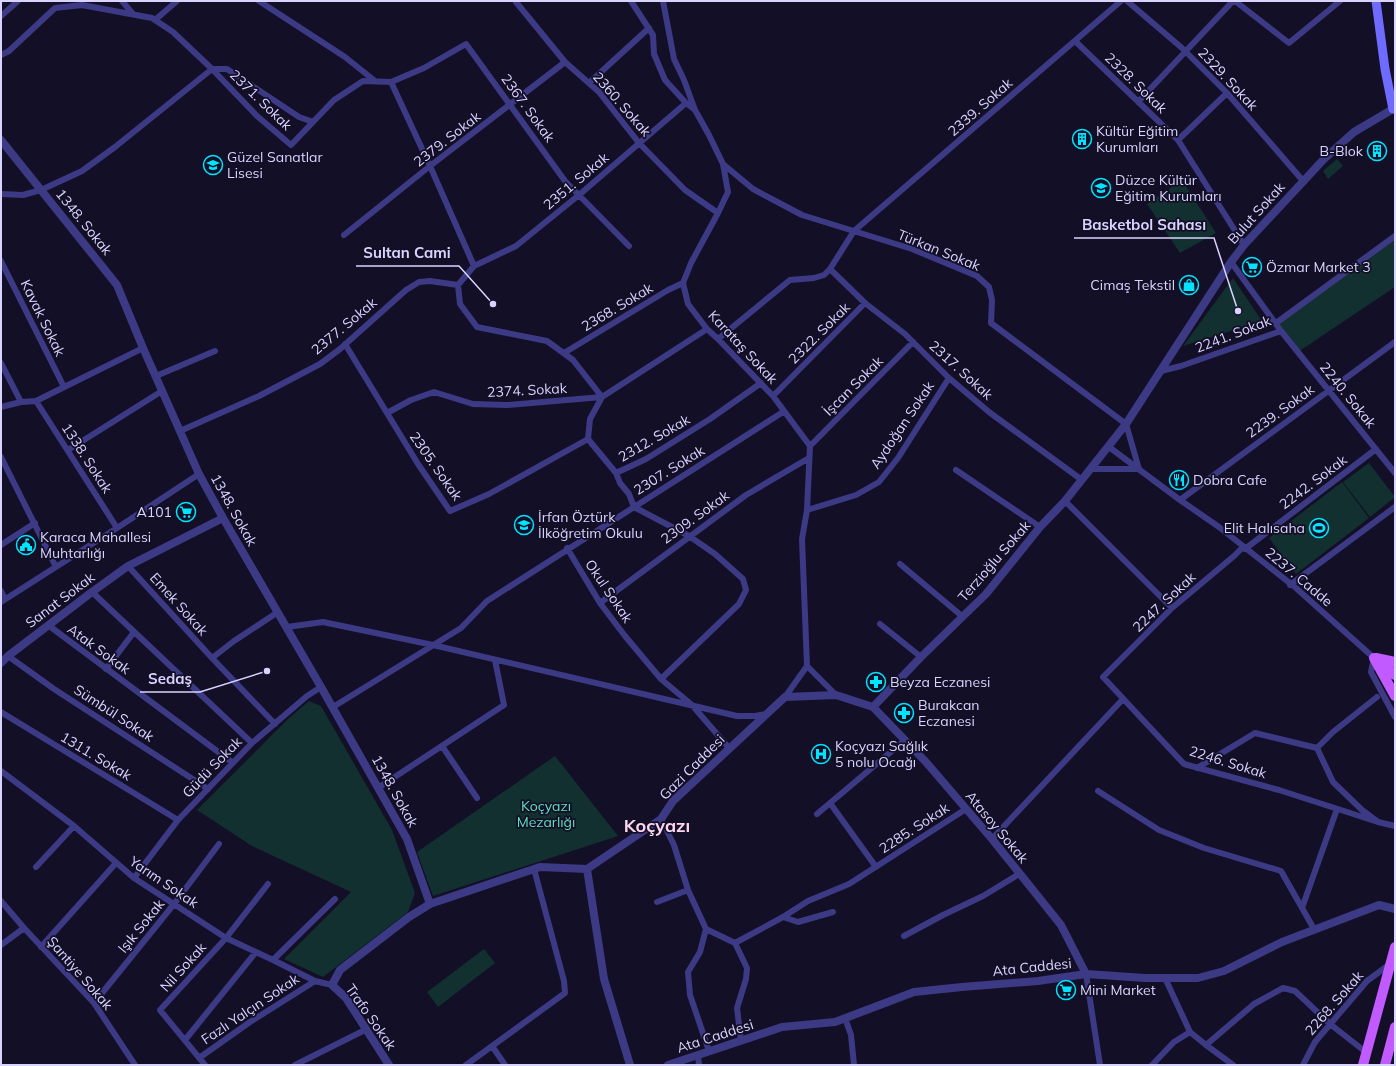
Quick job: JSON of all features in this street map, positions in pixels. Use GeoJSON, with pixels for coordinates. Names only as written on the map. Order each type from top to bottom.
{"type":"FeatureCollection","features":[{"type":"Feature","properties":{"kind":"main road"},"geometry":{"type":"LineString","coordinates":[[1376,1],[1385,69],[1394,110]]}},
{"type":"Feature","properties":{"kind":"main road"},"geometry":{"type":"LineString","coordinates":[[1374,658],[1395,655]]}},
{"type":"Feature","properties":{"kind":"main road"},"geometry":{"type":"LineString","coordinates":[[1374,658],[1395,662]]}},
{"type":"Feature","properties":{"kind":"main road"},"geometry":{"type":"LineString","coordinates":[[1374,658],[1395,675]]}},
{"type":"Feature","properties":{"kind":"main road"},"geometry":{"type":"LineString","coordinates":[[1374,658],[1395,696]]}},
{"type":"Feature","properties":{"kind":"main road"},"geometry":{"type":"LineString","coordinates":[[1363,1065],[1395,947]]}},
{"type":"Feature","properties":{"kind":"main road"},"geometry":{"type":"LineString","coordinates":[[1385,1065],[1395,1027]]}},
{"type":"Feature","properties":{"kind":"street"},"geometry":{"type":"LineString","coordinates":[[1,16],[18,1]]}},
{"type":"Feature","properties":{"kind":"street"},"geometry":{"type":"LineString","coordinates":[[122,1],[133,14]]}},
{"type":"Feature","properties":{"kind":"street"},"geometry":{"type":"LineString","coordinates":[[155,20],[177,1]]}},
{"type":"Feature","properties":{"kind":"street"},"geometry":{"type":"LineString","coordinates":[[259,1],[345,57],[375,82]]}},
{"type":"Feature","properties":{"kind":"street"},"geometry":{"type":"LineString","coordinates":[[631,1],[653,35],[654,54],[665,80],[686,103],[695,110]]}},
{"type":"Feature","properties":{"kind":"street"},"geometry":{"type":"LineString","coordinates":[[663,1],[674,59],[684,80],[695,110],[723,164],[728,192],[691,263],[683,283]]}},
{"type":"Feature","properties":{"kind":"street","name":"2339. Sokak"},"geometry":{"type":"LineString","coordinates":[[854,232],[1121,1]]}},
{"type":"Feature","properties":{"kind":"street","name":"2329. Sokak"},"geometry":{"type":"LineString","coordinates":[[1127,1],[1186,52],[1227,93],[1304,182]]}},
{"type":"Feature","properties":{"kind":"street"},"geometry":{"type":"LineString","coordinates":[[1138,102],[1234,1],[1289,43],[1340,1]]}},
{"type":"Feature","properties":{"kind":"street","name":"2360. Sokak"},"geometry":{"type":"LineString","coordinates":[[516,2],[565,62],[599,92],[639,143],[685,190],[718,213]]}},
{"type":"Feature","properties":{"kind":"street","name":"2371. Sokak"},"geometry":{"type":"LineString","coordinates":[[1,55],[9,51],[55,8],[82,5],[152,18],[173,32],[212,69],[257,116],[291,145],[334,100],[363,81],[391,82]]}},
{"type":"Feature","properties":{"kind":"street"},"geometry":{"type":"LineString","coordinates":[[589,83],[649,28]]}},
{"type":"Feature","properties":{"kind":"street","name":"2328. Sokak"},"geometry":{"type":"LineString","coordinates":[[1075,41],[1178,140],[1244,245]]}},
{"type":"Feature","properties":{"kind":"street","name":"2367. Sokak"},"geometry":{"type":"LineString","coordinates":[[391,82],[424,68],[466,44],[566,181],[629,246]]}},
{"type":"Feature","properties":{"kind":"street","name":"2379. Sokak"},"geometry":{"type":"LineString","coordinates":[[344,235],[430,166],[565,62]]}},
{"type":"Feature","properties":{"kind":"street"},"geometry":{"type":"LineString","coordinates":[[1,194],[23,195],[41,190],[82,171],[212,69],[227,68],[299,117],[313,122]]}},
{"type":"Feature","properties":{"kind":"street"},"geometry":{"type":"LineString","coordinates":[[391,82],[474,266],[458,285],[460,304],[477,327],[547,341],[573,360],[602,397]]}},
{"type":"Feature","properties":{"kind":"street"},"geometry":{"type":"LineString","coordinates":[[1178,140],[1227,93]]}},
{"type":"Feature","properties":{"kind":"street","name":"2351. Sokak"},"geometry":{"type":"LineString","coordinates":[[474,266],[516,246],[579,195],[686,103]]}},
{"type":"Feature","properties":{"kind":"street","name":"Bulut Sokak"},"geometry":{"type":"LineString","coordinates":[[1126,424],[1231,262],[1244,245],[1324,159],[1354,132],[1394,110]]}},
{"type":"Feature","properties":{"kind":"street","name":"1348. Sokak"},"geometry":{"type":"LineString","coordinates":[[1,140],[117,285],[143,348],[199,474],[407,839],[430,904]]}},
{"type":"Feature","properties":{"kind":"street"},"geometry":{"type":"LineString","coordinates":[[718,339],[790,280],[824,275],[830,269],[854,232],[802,215],[753,189],[723,164]]}},
{"type":"Feature","properties":{"kind":"street","name":"Türkan Sokak"},"geometry":{"type":"LineString","coordinates":[[854,232],[912,249],[977,276],[989,287],[992,300],[991,323],[1126,424]]}},
{"type":"Feature","properties":{"kind":"street"},"geometry":{"type":"LineString","coordinates":[[1276,323],[1395,236]]}},
{"type":"Feature","properties":{"kind":"street","name":"Kavak Sokak"},"geometry":{"type":"LineString","coordinates":[[1,261],[64,387]]}},
{"type":"Feature","properties":{"kind":"street","name":"2241. Sokak"},"geometry":{"type":"LineString","coordinates":[[1161,371],[1181,366],[1281,331],[1231,262]]}},
{"type":"Feature","properties":{"kind":"street","name":"2317. Sokak"},"geometry":{"type":"LineString","coordinates":[[830,269],[865,303],[905,334],[949,378],[989,412],[1082,480]]}},
{"type":"Feature","properties":{"kind":"street","name":"2377. Sokak"},"geometry":{"type":"LineString","coordinates":[[180,431],[259,396],[320,364],[406,290],[419,282],[430,281],[458,285]]}},
{"type":"Feature","properties":{"kind":"street","name":"Karataş Sokak"},"geometry":{"type":"LineString","coordinates":[[683,283],[688,304],[707,329],[773,396],[783,412],[810,446]]}},
{"type":"Feature","properties":{"kind":"street","name":"2368. Sokak"},"geometry":{"type":"LineString","coordinates":[[564,353],[668,290],[683,283]]}},
{"type":"Feature","properties":{"kind":"street","name":"2322. Sokak"},"geometry":{"type":"LineString","coordinates":[[773,396],[865,303]]}},
{"type":"Feature","properties":{"kind":"street"},"geometry":{"type":"LineString","coordinates":[[588,439],[590,419],[602,397],[707,329]]}},
{"type":"Feature","properties":{"kind":"street","name":"2240. Sokak"},"geometry":{"type":"LineString","coordinates":[[1281,331],[1395,473]]}},
{"type":"Feature","properties":{"kind":"street","name":"İşcan Sokak"},"geometry":{"type":"LineString","coordinates":[[810,446],[913,342]]}},
{"type":"Feature","properties":{"kind":"street","name":"2239. Sokak"},"geometry":{"type":"LineString","coordinates":[[1180,500],[1395,342]]}},
{"type":"Feature","properties":{"kind":"street","name":"2305. Sokak"},"geometry":{"type":"LineString","coordinates":[[345,344],[418,464],[450,512],[489,494],[588,439]]}},
{"type":"Feature","properties":{"kind":"street"},"geometry":{"type":"LineString","coordinates":[[1,407],[21,402],[36,401],[143,348]]}},
{"type":"Feature","properties":{"kind":"street"},"geometry":{"type":"LineString","coordinates":[[156,376],[215,351]]}},
{"type":"Feature","properties":{"kind":"street"},"geometry":{"type":"LineString","coordinates":[[1,363],[21,402]]}},
{"type":"Feature","properties":{"kind":"street","name":"Aydoğan Sokak"},"geometry":{"type":"LineString","coordinates":[[807,510],[856,495],[879,482],[898,458],[949,378]]}},
{"type":"Feature","properties":{"kind":"street","name":"2312. Sokak"},"geometry":{"type":"LineString","coordinates":[[588,439],[616,473],[646,459],[710,419],[761,383]]}},
{"type":"Feature","properties":{"kind":"street"},"geometry":{"type":"LineString","coordinates":[[68,450],[162,391]]}},
{"type":"Feature","properties":{"kind":"street","name":"2374. Sokak"},"geometry":{"type":"LineString","coordinates":[[387,413],[411,400],[434,392],[473,404],[506,405],[602,397]]}},
{"type":"Feature","properties":{"kind":"street","name":"1338. Sokak"},"geometry":{"type":"LineString","coordinates":[[36,401],[117,528]]}},
{"type":"Feature","properties":{"kind":"street","name":"2307. Sokak"},"geometry":{"type":"LineString","coordinates":[[567,548],[783,412]]}},
{"type":"Feature","properties":{"kind":"street"},"geometry":{"type":"LineString","coordinates":[[1091,469],[1139,469],[1126,424]]}},
{"type":"Feature","properties":{"kind":"street","name":"Terzioğlu Sokak"},"geometry":{"type":"LineString","coordinates":[[873,707],[920,657],[986,594],[1040,526],[1065,501],[1126,424]]}},
{"type":"Feature","properties":{"kind":"street"},"geometry":{"type":"LineString","coordinates":[[785,697],[807,666],[802,539],[807,510],[810,446]]}},
{"type":"Feature","properties":{"kind":"street","name":"2237. Cadde"},"geometry":{"type":"LineString","coordinates":[[1109,447],[1219,527],[1290,584],[1374,658]]}},
{"type":"Feature","properties":{"kind":"street","name":"2242. Sokak"},"geometry":{"type":"LineString","coordinates":[[1244,548],[1376,449]]}},
{"type":"Feature","properties":{"kind":"street"},"geometry":{"type":"LineString","coordinates":[[1,456],[56,567]]}},
{"type":"Feature","properties":{"kind":"street","name":"2309. Sokak"},"geometry":{"type":"LineString","coordinates":[[600,603],[746,495],[809,458]]}},
{"type":"Feature","properties":{"kind":"street"},"geometry":{"type":"LineString","coordinates":[[956,470],[1040,526]]}},
{"type":"Feature","properties":{"kind":"street"},"geometry":{"type":"LineString","coordinates":[[616,473],[620,483],[629,494],[634,507],[689,536],[715,554],[743,579],[746,590],[739,604],[661,679]]}},
{"type":"Feature","properties":{"kind":"street"},"geometry":{"type":"LineString","coordinates":[[1,591],[3,600],[199,474]]}},
{"type":"Feature","properties":{"kind":"street"},"geometry":{"type":"LineString","coordinates":[[1065,501],[1172,608]]}},
{"type":"Feature","properties":{"kind":"street"},"geometry":{"type":"LineString","coordinates":[[1290,584],[1395,508]]}},
{"type":"Feature","properties":{"kind":"street","name":"Sanat Sokak"},"geometry":{"type":"LineString","coordinates":[[1,663],[48,625],[128,566],[223,518]]}},
{"type":"Feature","properties":{"kind":"street"},"geometry":{"type":"LineString","coordinates":[[1,545],[35,523]]}},
{"type":"Feature","properties":{"kind":"street"},"geometry":{"type":"LineString","coordinates":[[333,707],[461,628],[487,601],[567,548]]}},
{"type":"Feature","properties":{"kind":"street","name":"Okul Sokak"},"geometry":{"type":"LineString","coordinates":[[567,548],[600,603],[625,636],[661,679],[692,705],[729,748]]}},
{"type":"Feature","properties":{"kind":"street","name":"2247. Sokak"},"geometry":{"type":"LineString","coordinates":[[1103,677],[1172,608],[1244,548]]}},
{"type":"Feature","properties":{"kind":"street"},"geometry":{"type":"LineString","coordinates":[[900,564],[963,617]]}},
{"type":"Feature","properties":{"kind":"street","name":"Emek Sokak"},"geometry":{"type":"LineString","coordinates":[[128,566],[275,724]]}},
{"type":"Feature","properties":{"kind":"street"},"geometry":{"type":"LineString","coordinates":[[92,592],[252,743]]}},
{"type":"Feature","properties":{"kind":"street"},"geometry":{"type":"LineString","coordinates":[[212,658],[234,641],[278,612]]}},
{"type":"Feature","properties":{"kind":"street"},"geometry":{"type":"LineString","coordinates":[[286,628],[323,622],[433,645],[737,716],[755,716],[767,713]]}},
{"type":"Feature","properties":{"kind":"street"},"geometry":{"type":"LineString","coordinates":[[880,624],[920,657]]}},
{"type":"Feature","properties":{"kind":"street","name":"Atak Sokak"},"geometry":{"type":"LineString","coordinates":[[48,625],[233,763]]}},
{"type":"Feature","properties":{"kind":"street"},"geometry":{"type":"LineString","coordinates":[[106,669],[134,632]]}},
{"type":"Feature","properties":{"kind":"street","name":"Sümbül Sokak"},"geometry":{"type":"LineString","coordinates":[[8,656],[54,689],[208,789]]}},
{"type":"Feature","properties":{"kind":"street"},"geometry":{"type":"LineString","coordinates":[[1374,658],[1371,672],[1395,717]]}},
{"type":"Feature","properties":{"kind":"street"},"geometry":{"type":"LineString","coordinates":[[378,788],[504,705],[495,660]]}},
{"type":"Feature","properties":{"kind":"street"},"geometry":{"type":"LineString","coordinates":[[807,666],[836,695]]}},
{"type":"Feature","properties":{"kind":"street","name":"2246. Sokak"},"geometry":{"type":"LineString","coordinates":[[1103,677],[1184,764],[1279,790],[1378,822],[1395,826]]}},
{"type":"Feature","properties":{"kind":"street","name":"Güdü Sokak"},"geometry":{"type":"LineString","coordinates":[[134,878],[178,820],[252,743],[307,696],[321,687]]}},
{"type":"Feature","properties":{"kind":"street"},"geometry":{"type":"LineString","coordinates":[[785,697],[836,695],[873,707]]}},
{"type":"Feature","properties":{"kind":"street","name":"Gazi Caddesi"},"geometry":{"type":"LineString","coordinates":[[587,870],[661,819],[673,801],[785,697]]}},
{"type":"Feature","properties":{"kind":"street"},"geometry":{"type":"LineString","coordinates":[[1197,768],[1255,733],[1317,748],[1333,732],[1377,697]]}},
{"type":"Feature","properties":{"kind":"street"},"geometry":{"type":"LineString","coordinates":[[992,839],[1123,699]]}},
{"type":"Feature","properties":{"kind":"street","name":"Atasoy Sokak"},"geometry":{"type":"LineString","coordinates":[[873,707],[925,761],[992,839],[1061,925],[1086,974]]}},
{"type":"Feature","properties":{"kind":"street","name":"1311. Sokak"},"geometry":{"type":"LineString","coordinates":[[1,712],[178,820]]}},
{"type":"Feature","properties":{"kind":"street"},"geometry":{"type":"LineString","coordinates":[[817,814],[905,740]]}},
{"type":"Feature","properties":{"kind":"street"},"geometry":{"type":"LineString","coordinates":[[442,746],[477,798]]}},
{"type":"Feature","properties":{"kind":"street","name":"2246. Sokak"},"geometry":{"type":"LineString","coordinates":[[1317,748],[1333,782],[1362,810],[1378,822]]}},
{"type":"Feature","properties":{"kind":"street","name":"Yarım Sokak"},"geometry":{"type":"LineString","coordinates":[[1,771],[74,826],[134,878],[226,938],[315,981],[332,985]]}},
{"type":"Feature","properties":{"kind":"street"},"geometry":{"type":"LineString","coordinates":[[1098,790],[1159,830],[1204,848],[1281,871],[1314,929]]}},
{"type":"Feature","properties":{"kind":"street"},"geometry":{"type":"LineString","coordinates":[[830,803],[876,867]]}},
{"type":"Feature","properties":{"kind":"street"},"geometry":{"type":"LineString","coordinates":[[1302,908],[1337,809]]}},
{"type":"Feature","properties":{"kind":"street","name":"2285. Sokak"},"geometry":{"type":"LineString","coordinates":[[735,943],[783,917],[808,901],[849,884],[966,810]]}},
{"type":"Feature","properties":{"kind":"street"},"geometry":{"type":"LineString","coordinates":[[661,819],[674,845],[688,890],[706,929],[700,952],[688,972],[690,995],[709,1051]]}},
{"type":"Feature","properties":{"kind":"street"},"geometry":{"type":"LineString","coordinates":[[36,867],[74,826]]}},
{"type":"Feature","properties":{"kind":"street","name":"Işık Sokak"},"geometry":{"type":"LineString","coordinates":[[94,1003],[174,904],[219,844]]}},
{"type":"Feature","properties":{"kind":"street"},"geometry":{"type":"LineString","coordinates":[[41,946],[116,863]]}},
{"type":"Feature","properties":{"kind":"street"},"geometry":{"type":"LineString","coordinates":[[332,985],[340,970],[409,917],[430,904],[540,867],[587,870],[604,979],[630,1065]]}},
{"type":"Feature","properties":{"kind":"street"},"geometry":{"type":"LineString","coordinates":[[466,1065],[564,993],[564,981],[534,869]]}},
{"type":"Feature","properties":{"kind":"street"},"geometry":{"type":"LineString","coordinates":[[904,936],[943,915],[984,896],[1019,874]]}},
{"type":"Feature","properties":{"kind":"street","name":"Nil Sokak"},"geometry":{"type":"LineString","coordinates":[[205,1065],[160,1010],[226,938],[268,884]]}},
{"type":"Feature","properties":{"kind":"street"},"geometry":{"type":"LineString","coordinates":[[657,902],[688,890]]}},
{"type":"Feature","properties":{"kind":"street"},"geometry":{"type":"LineString","coordinates":[[274,960],[335,899]]}},
{"type":"Feature","properties":{"kind":"street","name":"Şantiye Sokak"},"geometry":{"type":"LineString","coordinates":[[1,900],[24,928],[94,1003],[135,1065]]}},
{"type":"Feature","properties":{"kind":"street","name":"Ata Caddesi"},"geometry":{"type":"LineString","coordinates":[[668,1065],[782,1027],[835,1022],[914,992],[1038,981],[1086,974],[1198,978],[1224,971],[1282,942],[1378,905],[1395,909]]}},
{"type":"Feature","properties":{"kind":"street"},"geometry":{"type":"LineString","coordinates":[[783,917],[798,922],[833,912]]}},
{"type":"Feature","properties":{"kind":"street"},"geometry":{"type":"LineString","coordinates":[[1,945],[24,928]]}},
{"type":"Feature","properties":{"kind":"street"},"geometry":{"type":"LineString","coordinates":[[706,929],[735,943],[747,968],[746,979],[737,1008],[741,1041]]}},
{"type":"Feature","properties":{"kind":"street"},"geometry":{"type":"LineString","coordinates":[[185,1040],[256,952]]}},
{"type":"Feature","properties":{"kind":"street","name":"2268. Sokak"},"geometry":{"type":"LineString","coordinates":[[1303,1065],[1315,1042],[1367,981],[1391,963]]}},
{"type":"Feature","properties":{"kind":"street"},"geometry":{"type":"LineString","coordinates":[[1086,974],[1100,1065]]}},
{"type":"Feature","properties":{"kind":"street"},"geometry":{"type":"LineString","coordinates":[[1165,978],[1190,1032],[1233,1065]]}},
{"type":"Feature","properties":{"kind":"street","name":"Fazlı Yalçın Sokak"},"geometry":{"type":"LineString","coordinates":[[199,1058],[250,1022],[315,981]]}},
{"type":"Feature","properties":{"kind":"street","name":"Trafo Sokak"},"geometry":{"type":"LineString","coordinates":[[332,985],[346,998],[389,1065]]}},
{"type":"Feature","properties":{"kind":"street"},"geometry":{"type":"LineString","coordinates":[[1206,1045],[1254,1004],[1283,988],[1295,992],[1330,1024],[1367,1053]]}},
{"type":"Feature","properties":{"kind":"street"},"geometry":{"type":"LineString","coordinates":[[845,1018],[852,1035],[854,1065]]}},
{"type":"Feature","properties":{"kind":"street"},"geometry":{"type":"LineString","coordinates":[[295,1065],[367,1029]]}},
{"type":"Feature","properties":{"kind":"street"},"geometry":{"type":"LineString","coordinates":[[1152,1065],[1174,1042],[1190,1032]]}},
{"type":"Feature","properties":{"kind":"street"},"geometry":{"type":"LineString","coordinates":[[492,1046],[505,1065]]}},
{"type":"Feature","properties":{"kind":"street"},"geometry":{"type":"LineString","coordinates":[[698,1055],[699,1065]]}},
{"type":"Feature","properties":{"kind":"green space"},"geometry":{"type":"Polygon","coordinates":[[[1337,159],[1343,166],[1328,179],[1323,171],[1337,159]]]}},
{"type":"Feature","properties":{"kind":"green space"},"geometry":{"type":"Polygon","coordinates":[[[1182,180],[1216,233],[1180,253],[1147,204],[1182,180]]]}},
{"type":"Feature","properties":{"kind":"green space"},"geometry":{"type":"Polygon","coordinates":[[[1395,236],[1395,287],[1298,352],[1276,323],[1395,236]]]}},
{"type":"Feature","properties":{"kind":"green space"},"geometry":{"type":"Polygon","coordinates":[[[1233,278],[1262,321],[1183,346],[1233,278]]]}},
{"type":"Feature","properties":{"kind":"green space"},"geometry":{"type":"Polygon","coordinates":[[[1369,463],[1395,497],[1370,517],[1343,482],[1369,463]]]}},
{"type":"Feature","properties":{"kind":"green space","name":"Elit Halısaha"},"geometry":{"type":"Polygon","coordinates":[[[1342,482],[1369,518],[1296,574],[1269,538],[1342,482]]]}},
{"type":"Feature","properties":{"kind":"green space"},"geometry":{"type":"Polygon","coordinates":[[[309,701],[321,706],[392,830],[415,893],[408,912],[323,977],[284,959],[351,892],[252,846],[197,810],[289,718],[309,701]]]}},
{"type":"Feature","properties":{"kind":"green space","name":"Koçyazı Mezarlığı"},"geometry":{"type":"Polygon","coordinates":[[[555,756],[618,836],[433,896],[417,852],[555,756]]]}},
{"type":"Feature","properties":{"kind":"green space"},"geometry":{"type":"Polygon","coordinates":[[[484,949],[495,963],[438,1007],[427,992],[484,949]]]}},
{"type":"Feature","properties":{"kind":"place","name":"Kültür Eğitim Kurumları"},"geometry":{"type":"Point","coordinates":[1082,139]}},
{"type":"Feature","properties":{"kind":"place","name":"B-Blok"},"geometry":{"type":"Point","coordinates":[1377,151]}},
{"type":"Feature","properties":{"kind":"place","name":"Güzel Sanatlar Lisesi"},"geometry":{"type":"Point","coordinates":[213,165]}},
{"type":"Feature","properties":{"kind":"place","name":"Düzce Kültür Eğitim Kurumları"},"geometry":{"type":"Point","coordinates":[1101,188]}},
{"type":"Feature","properties":{"kind":"place","name":"Özmar Market 3"},"geometry":{"type":"Point","coordinates":[1252,267]}},
{"type":"Feature","properties":{"kind":"place","name":"Cimaş Tekstil"},"geometry":{"type":"Point","coordinates":[1189,285]}},
{"type":"Feature","properties":{"kind":"place","name":"Sultan Cami"},"geometry":{"type":"Point","coordinates":[493,304]}},
{"type":"Feature","properties":{"kind":"place","name":"Basketbol Sahası"},"geometry":{"type":"Point","coordinates":[1238,311]}},
{"type":"Feature","properties":{"kind":"place","name":"Dobra Cafe"},"geometry":{"type":"Point","coordinates":[1179,480]}},
{"type":"Feature","properties":{"kind":"place","name":"A101"},"geometry":{"type":"Point","coordinates":[186,512]}},
{"type":"Feature","properties":{"kind":"place","name":"İrfan Öztürk İlköğretim Okulu"},"geometry":{"type":"Point","coordinates":[524,525]}},
{"type":"Feature","properties":{"kind":"place","name":"Elit Halısaha"},"geometry":{"type":"Point","coordinates":[1319,528]}},
{"type":"Feature","properties":{"kind":"place","name":"Karaca Mahallesi Muhtarlığı"},"geometry":{"type":"Point","coordinates":[26,545]}},
{"type":"Feature","properties":{"kind":"place","name":"Sedaş"},"geometry":{"type":"Point","coordinates":[267,671]}},
{"type":"Feature","properties":{"kind":"place","name":"Beyza Eczanesi"},"geometry":{"type":"Point","coordinates":[876,682]}},
{"type":"Feature","properties":{"kind":"place","name":"Burakcan Eczanesi"},"geometry":{"type":"Point","coordinates":[904,713]}},
{"type":"Feature","properties":{"kind":"place","name":"Koçyazı Sağlık 5 nolu Ocağı"},"geometry":{"type":"Point","coordinates":[821,754]}},
{"type":"Feature","properties":{"kind":"place","name":"Mini Market"},"geometry":{"type":"Point","coordinates":[1066,990]}},
{"type":"Feature","properties":{"kind":"district","name":"Koçyazı"},"geometry":{"type":"Point","coordinates":[657,826]}}]}
